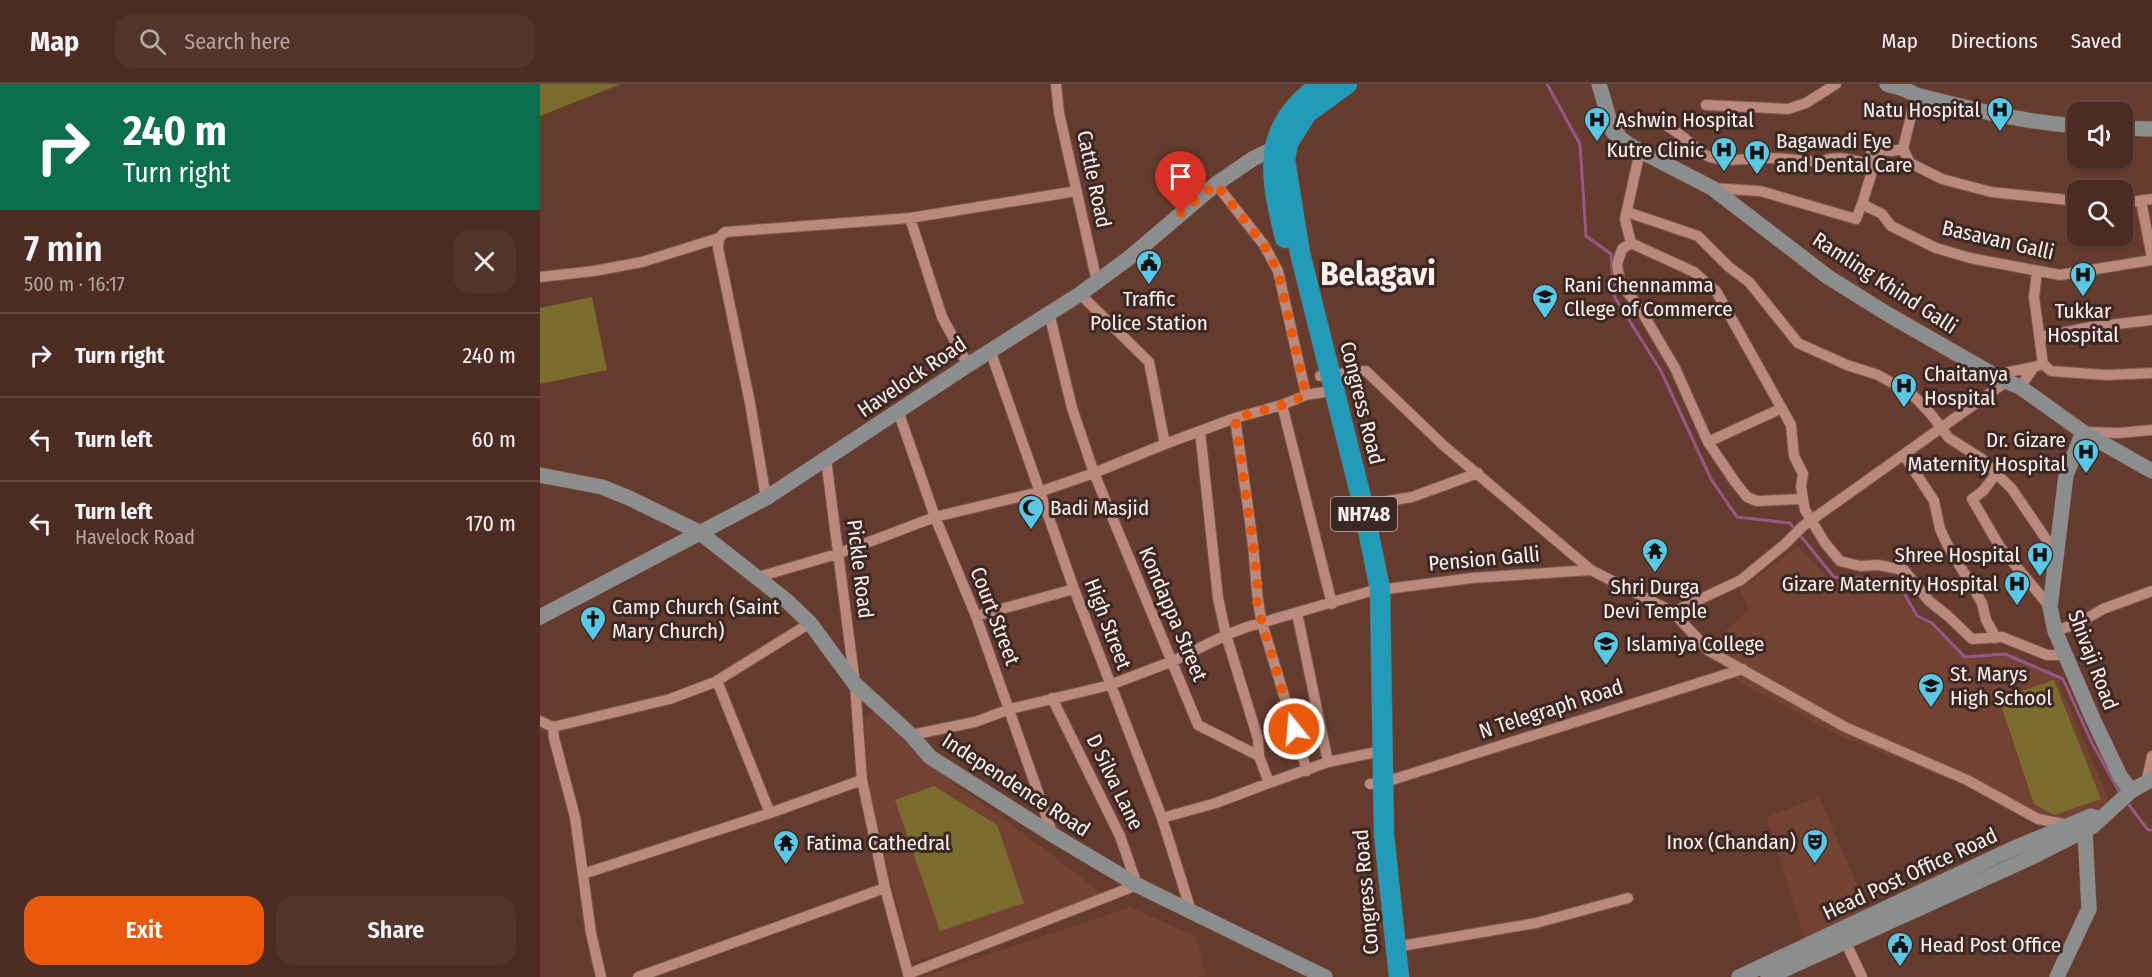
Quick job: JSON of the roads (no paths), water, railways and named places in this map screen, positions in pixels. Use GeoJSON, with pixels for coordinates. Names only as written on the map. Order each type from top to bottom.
{"type":"FeatureCollection","features":[{"type":"Feature","properties":{"kind":"highway","name":"Congress Road"},"geometry":{"type":"LineString","coordinates":[[1322,84],[1306,95],[1284,123],[1281,145],[1272,166],[1273,185],[1320,384],[1375,590]]}},
{"type":"Feature","properties":{"kind":"highway","name":"Congress Road"},"geometry":{"type":"LineString","coordinates":[[1281,145],[1307,113],[1347,84]]}},
{"type":"Feature","properties":{"kind":"highway","name":"Congress Road"},"geometry":{"type":"LineString","coordinates":[[1320,384],[1363,505],[1375,590],[1374,861],[1386,977]]}},
{"type":"Feature","properties":{"kind":"highway","name":"Congress Road"},"geometry":{"type":"LineString","coordinates":[[1376,783],[1384,834],[1399,977]]}},
{"type":"Feature","properties":{"kind":"street","name":"Cattle Road"},"geometry":{"type":"LineString","coordinates":[[1056,84],[1059,113],[1096,282]]}},
{"type":"Feature","properties":{"kind":"street"},"geometry":{"type":"LineString","coordinates":[[1706,105],[1788,109],[1806,103],[1836,84]]}},
{"type":"Feature","properties":{"kind":"street"},"geometry":{"type":"LineString","coordinates":[[1887,84],[1916,95],[2009,118],[2067,125]]}},
{"type":"Feature","properties":{"kind":"street"},"geometry":{"type":"LineString","coordinates":[[1604,85],[1613,132],[1630,122],[1650,119],[1662,123],[1705,155],[1713,158],[1736,161],[1761,158],[1821,162],[1829,158],[1844,158],[1874,165]]}},
{"type":"Feature","properties":{"kind":"street"},"geometry":{"type":"LineString","coordinates":[[1916,95],[1902,149],[1910,163],[1942,179],[1991,192],[2067,200]]}},
{"type":"Feature","properties":{"kind":"street"},"geometry":{"type":"LineString","coordinates":[[2133,128],[2152,129]]}},
{"type":"Feature","properties":{"kind":"street","name":"Ramling Khind Galli"},"geometry":{"type":"LineString","coordinates":[[1613,132],[1629,145],[1712,188],[1828,277],[1889,315],[2007,381],[2083,432],[2152,471]]}},
{"type":"Feature","properties":{"kind":"street","name":"Havelock Road"},"geometry":{"type":"LineString","coordinates":[[540,617],[766,498],[968,364],[1080,294],[1129,258],[1216,184],[1254,158],[1281,145]]}},
{"type":"Feature","properties":{"kind":"street"},"geometry":{"type":"LineString","coordinates":[[1712,188],[1760,191],[1856,219],[1874,165],[1871,150],[1902,149]]}},
{"type":"Feature","properties":{"kind":"street"},"geometry":{"type":"LineString","coordinates":[[1631,243],[1626,219],[1640,151]]}},
{"type":"Feature","properties":{"kind":"street"},"geometry":{"type":"LineString","coordinates":[[1216,184],[1264,245],[1278,272],[1320,384]]}},
{"type":"Feature","properties":{"kind":"street"},"geometry":{"type":"LineString","coordinates":[[540,277],[594,271],[642,262],[719,238],[725,232],[910,218],[1077,191]]}},
{"type":"Feature","properties":{"kind":"street"},"geometry":{"type":"LineString","coordinates":[[2147,200],[2152,259]]}},
{"type":"Feature","properties":{"kind":"street","name":"Basavan Galli"},"geometry":{"type":"LineString","coordinates":[[1862,204],[1882,214],[1891,226],[1936,248],[1970,258],[2037,271],[2060,275],[2152,259]]}},
{"type":"Feature","properties":{"kind":"street"},"geometry":{"type":"LineString","coordinates":[[1627,212],[1698,236],[1729,267],[1749,282],[1798,343],[1848,366],[1878,375],[1912,394],[1930,412],[1949,438],[1982,459],[2012,489],[2056,550]]}},
{"type":"Feature","properties":{"kind":"street"},"geometry":{"type":"LineString","coordinates":[[910,218],[942,316],[968,364]]}},
{"type":"Feature","properties":{"kind":"street"},"geometry":{"type":"LineString","coordinates":[[719,238],[718,248],[750,403],[766,498]]}},
{"type":"Feature","properties":{"kind":"street"},"geometry":{"type":"LineString","coordinates":[[1631,243],[1694,272],[1716,291],[1791,425],[1794,456],[1803,474],[1802,499],[1808,523],[1840,561],[1860,566],[1878,565],[1904,570],[1929,601],[1972,639],[2002,637],[2047,655],[2065,655]]}},
{"type":"Feature","properties":{"kind":"street"},"geometry":{"type":"LineString","coordinates":[[1631,243],[1622,249],[1617,264],[1620,283],[1639,307],[1676,368],[1708,442],[1747,497],[1757,501],[1802,499]]}},
{"type":"Feature","properties":{"kind":"street"},"geometry":{"type":"LineString","coordinates":[[2037,271],[2034,297],[2040,337],[2038,365]]}},
{"type":"Feature","properties":{"kind":"street"},"geometry":{"type":"LineString","coordinates":[[1080,294],[1149,362],[1165,444]]}},
{"type":"Feature","properties":{"kind":"street","name":"Kondappa Street"},"geometry":{"type":"LineString","coordinates":[[1049,313],[1072,408],[1094,473],[1198,725],[1259,756]]}},
{"type":"Feature","properties":{"kind":"street"},"geometry":{"type":"LineString","coordinates":[[2040,337],[2091,327],[2152,320]]}},
{"type":"Feature","properties":{"kind":"street","name":"High Street"},"geometry":{"type":"LineString","coordinates":[[990,350],[1074,589],[1162,818],[1191,911]]}},
{"type":"Feature","properties":{"kind":"street"},"geometry":{"type":"LineString","coordinates":[[2007,381],[2038,365]]}},
{"type":"Feature","properties":{"kind":"street"},"geometry":{"type":"LineString","coordinates":[[1673,612],[1741,580],[1808,523],[2007,381],[2038,365]]}},
{"type":"Feature","properties":{"kind":"street"},"geometry":{"type":"LineString","coordinates":[[2038,365],[2051,371],[2106,375],[2152,373]]}},
{"type":"Feature","properties":{"kind":"street"},"geometry":{"type":"LineString","coordinates":[[758,577],[837,554],[935,517],[1039,492],[1235,418],[1282,405],[1320,384],[1366,370],[1443,445],[1591,570],[1673,612],[1709,651],[1845,727],[1967,780],[2038,819],[2085,830],[2088,909],[2057,977]]}},
{"type":"Feature","properties":{"kind":"street"},"geometry":{"type":"LineString","coordinates":[[1282,405],[1332,604]]}},
{"type":"Feature","properties":{"kind":"street"},"geometry":{"type":"LineString","coordinates":[[1708,442],[1782,408]]}},
{"type":"Feature","properties":{"kind":"street","name":"Court Street"},"geometry":{"type":"LineString","coordinates":[[898,411],[935,517],[976,616],[1053,835]]}},
{"type":"Feature","properties":{"kind":"street"},"geometry":{"type":"LineString","coordinates":[[1235,418],[1258,588],[1257,603],[1306,771]]}},
{"type":"Feature","properties":{"kind":"street"},"geometry":{"type":"LineString","coordinates":[[2083,432],[2119,433],[2152,430]]}},
{"type":"Feature","properties":{"kind":"street"},"geometry":{"type":"LineString","coordinates":[[1200,431],[1218,598],[1226,635],[1255,727],[1259,756],[1269,783]]}},
{"type":"Feature","properties":{"kind":"street","name":"Shivaji Road"},"geometry":{"type":"LineString","coordinates":[[2083,432],[2066,475],[2050,607],[2055,631],[2118,772],[2125,798]]}},
{"type":"Feature","properties":{"kind":"street"},"geometry":{"type":"LineString","coordinates":[[1904,454],[1934,501],[1940,529],[1982,603],[1986,620],[1996,638]]}},
{"type":"Feature","properties":{"kind":"street","name":"Pickle Road"},"geometry":{"type":"LineString","coordinates":[[826,459],[855,684],[862,780],[885,888],[908,975]]}},
{"type":"Feature","properties":{"kind":"street"},"geometry":{"type":"LineString","coordinates":[[1363,505],[1412,497],[1478,473]]}},
{"type":"Feature","properties":{"kind":"street"},"geometry":{"type":"LineString","coordinates":[[1996,474],[1983,491],[1972,499],[2000,547],[2050,607]]}},
{"type":"Feature","properties":{"kind":"street","name":"Independence Road"},"geometry":{"type":"LineString","coordinates":[[540,475],[602,487],[699,532],[758,577],[810,623],[855,684],[911,735],[930,757],[1137,885],[1325,977]]}},
{"type":"Feature","properties":{"kind":"street","name":"Pension Galli"},"geometry":{"type":"LineString","coordinates":[[911,735],[975,722],[1052,698],[1110,684],[1173,662],[1226,635],[1375,590],[1472,578],[1591,570]]}},
{"type":"Feature","properties":{"kind":"street"},"geometry":{"type":"LineString","coordinates":[[976,616],[1074,589]]}},
{"type":"Feature","properties":{"kind":"street"},"geometry":{"type":"LineString","coordinates":[[2055,631],[2079,623],[2103,609],[2152,591]]}},
{"type":"Feature","properties":{"kind":"street"},"geometry":{"type":"LineString","coordinates":[[1297,613],[1328,762]]}},
{"type":"Feature","properties":{"kind":"street"},"geometry":{"type":"LineString","coordinates":[[540,721],[553,727],[670,699],[717,681],[810,623]]}},
{"type":"Feature","properties":{"kind":"street","name":"N Telegraph Road"},"geometry":{"type":"LineString","coordinates":[[1376,783],[1743,669]]}},
{"type":"Feature","properties":{"kind":"street"},"geometry":{"type":"LineString","coordinates":[[717,681],[770,813]]}},
{"type":"Feature","properties":{"kind":"street","name":"D Silva Lane"},"geometry":{"type":"LineString","coordinates":[[1052,698],[1120,836],[1137,885]]}},
{"type":"Feature","properties":{"kind":"street"},"geometry":{"type":"LineString","coordinates":[[553,727],[574,817],[591,933],[601,977]]}},
{"type":"Feature","properties":{"kind":"street"},"geometry":{"type":"LineString","coordinates":[[1162,818],[1216,803],[1328,762],[1376,753]]}},
{"type":"Feature","properties":{"kind":"street"},"geometry":{"type":"LineString","coordinates":[[2149,781],[2152,756]]}},
{"type":"Feature","properties":{"kind":"street"},"geometry":{"type":"LineString","coordinates":[[584,874],[862,780]]}},
{"type":"Feature","properties":{"kind":"street","name":"Head Post Office Road"},"geometry":{"type":"LineString","coordinates":[[1768,977],[2030,858],[2085,830],[2149,781]]}},
{"type":"Feature","properties":{"kind":"street","name":"Head Post Office Road"},"geometry":{"type":"LineString","coordinates":[[1739,977],[2068,825],[2091,816],[2100,819]]}},
{"type":"Feature","properties":{"kind":"street"},"geometry":{"type":"LineString","coordinates":[[908,975],[1137,885]]}},
{"type":"Feature","properties":{"kind":"street"},"geometry":{"type":"LineString","coordinates":[[638,977],[885,888]]}},
{"type":"Feature","properties":{"kind":"street"},"geometry":{"type":"LineString","coordinates":[[1395,947],[1536,922],[1628,898]]}},
{"type":"Feature","properties":{"kind":"street"},"geometry":{"type":"LineString","coordinates":[[1845,941],[1862,977]]}},
{"type":"Feature","properties":{"kind":"street"},"geometry":{"type":"LineString","coordinates":[[671,966],[674,977]]}},
{"type":"Feature","properties":{"kind":"waterway"},"geometry":{"type":"LineString","coordinates":[[1547,84],[1580,144],[1586,236],[1611,254],[1614,296],[1661,371],[1711,479],[1737,517],[1790,523],[1834,577],[1879,579],[1901,588],[1917,616],[1932,623],[1965,657],[2005,654],[2063,679],[2092,743],[2120,793]]}},
{"type":"Feature","properties":{"kind":"waterway"},"geometry":{"type":"LineString","coordinates":[[2126,801],[2148,830],[2152,830]]}},
{"type":"Feature","properties":{"kind":"place","name":"Natu Hospital"},"geometry":{"type":"Point","coordinates":[2000,133]}},
{"type":"Feature","properties":{"kind":"place","name":"Ashwin Hospital"},"geometry":{"type":"Point","coordinates":[1597,143]}},
{"type":"Feature","properties":{"kind":"place","name":"Kutre Clinic"},"geometry":{"type":"Point","coordinates":[1724,173]}},
{"type":"Feature","properties":{"kind":"place","name":"Bagawadi Eye and Dental Care"},"geometry":{"type":"Point","coordinates":[1757,176]}},
{"type":"Feature","properties":{"kind":"place","name":"Traffic Police Station"},"geometry":{"type":"Point","coordinates":[1149,286]}},
{"type":"Feature","properties":{"kind":"place","name":"Tukkar Hospital"},"geometry":{"type":"Point","coordinates":[2083,298]}},
{"type":"Feature","properties":{"kind":"place","name":"Rani Chennamma Cllege of Commerce"},"geometry":{"type":"Point","coordinates":[1545,320]}},
{"type":"Feature","properties":{"kind":"place","name":"Chaitanya Hospital"},"geometry":{"type":"Point","coordinates":[1904,409]}},
{"type":"Feature","properties":{"kind":"place","name":"Dr. Gizare Maternity Hospital"},"geometry":{"type":"Point","coordinates":[2086,475]}},
{"type":"Feature","properties":{"kind":"place","name":"Badi Masjid"},"geometry":{"type":"Point","coordinates":[1031,531]}},
{"type":"Feature","properties":{"kind":"place","name":"Shri Durga Devi Temple"},"geometry":{"type":"Point","coordinates":[1655,574]}},
{"type":"Feature","properties":{"kind":"place","name":"Shree Hospital"},"geometry":{"type":"Point","coordinates":[2040,578]}},
{"type":"Feature","properties":{"kind":"place","name":"Gizare Maternity Hospital"},"geometry":{"type":"Point","coordinates":[2017,607]}},
{"type":"Feature","properties":{"kind":"place","name":"Camp Church (Saint Mary Church)"},"geometry":{"type":"Point","coordinates":[593,642]}},
{"type":"Feature","properties":{"kind":"place","name":"Islamiya College"},"geometry":{"type":"Point","coordinates":[1606,667]}},
{"type":"Feature","properties":{"kind":"place","name":"St. Marys High School"},"geometry":{"type":"Point","coordinates":[1931,709]}},
{"type":"Feature","properties":{"kind":"place","name":"Inox (Chandan)"},"geometry":{"type":"Point","coordinates":[1815,865]}},
{"type":"Feature","properties":{"kind":"place","name":"Fatima Cathedral"},"geometry":{"type":"Point","coordinates":[786,866]}},
{"type":"Feature","properties":{"kind":"place","name":"Head Post Office"},"geometry":{"type":"Point","coordinates":[1900,968]}},
{"type":"Feature","properties":{"kind":"district","name":"Belagavi"},"geometry":{"type":"Point","coordinates":[1378,273]}}]}
